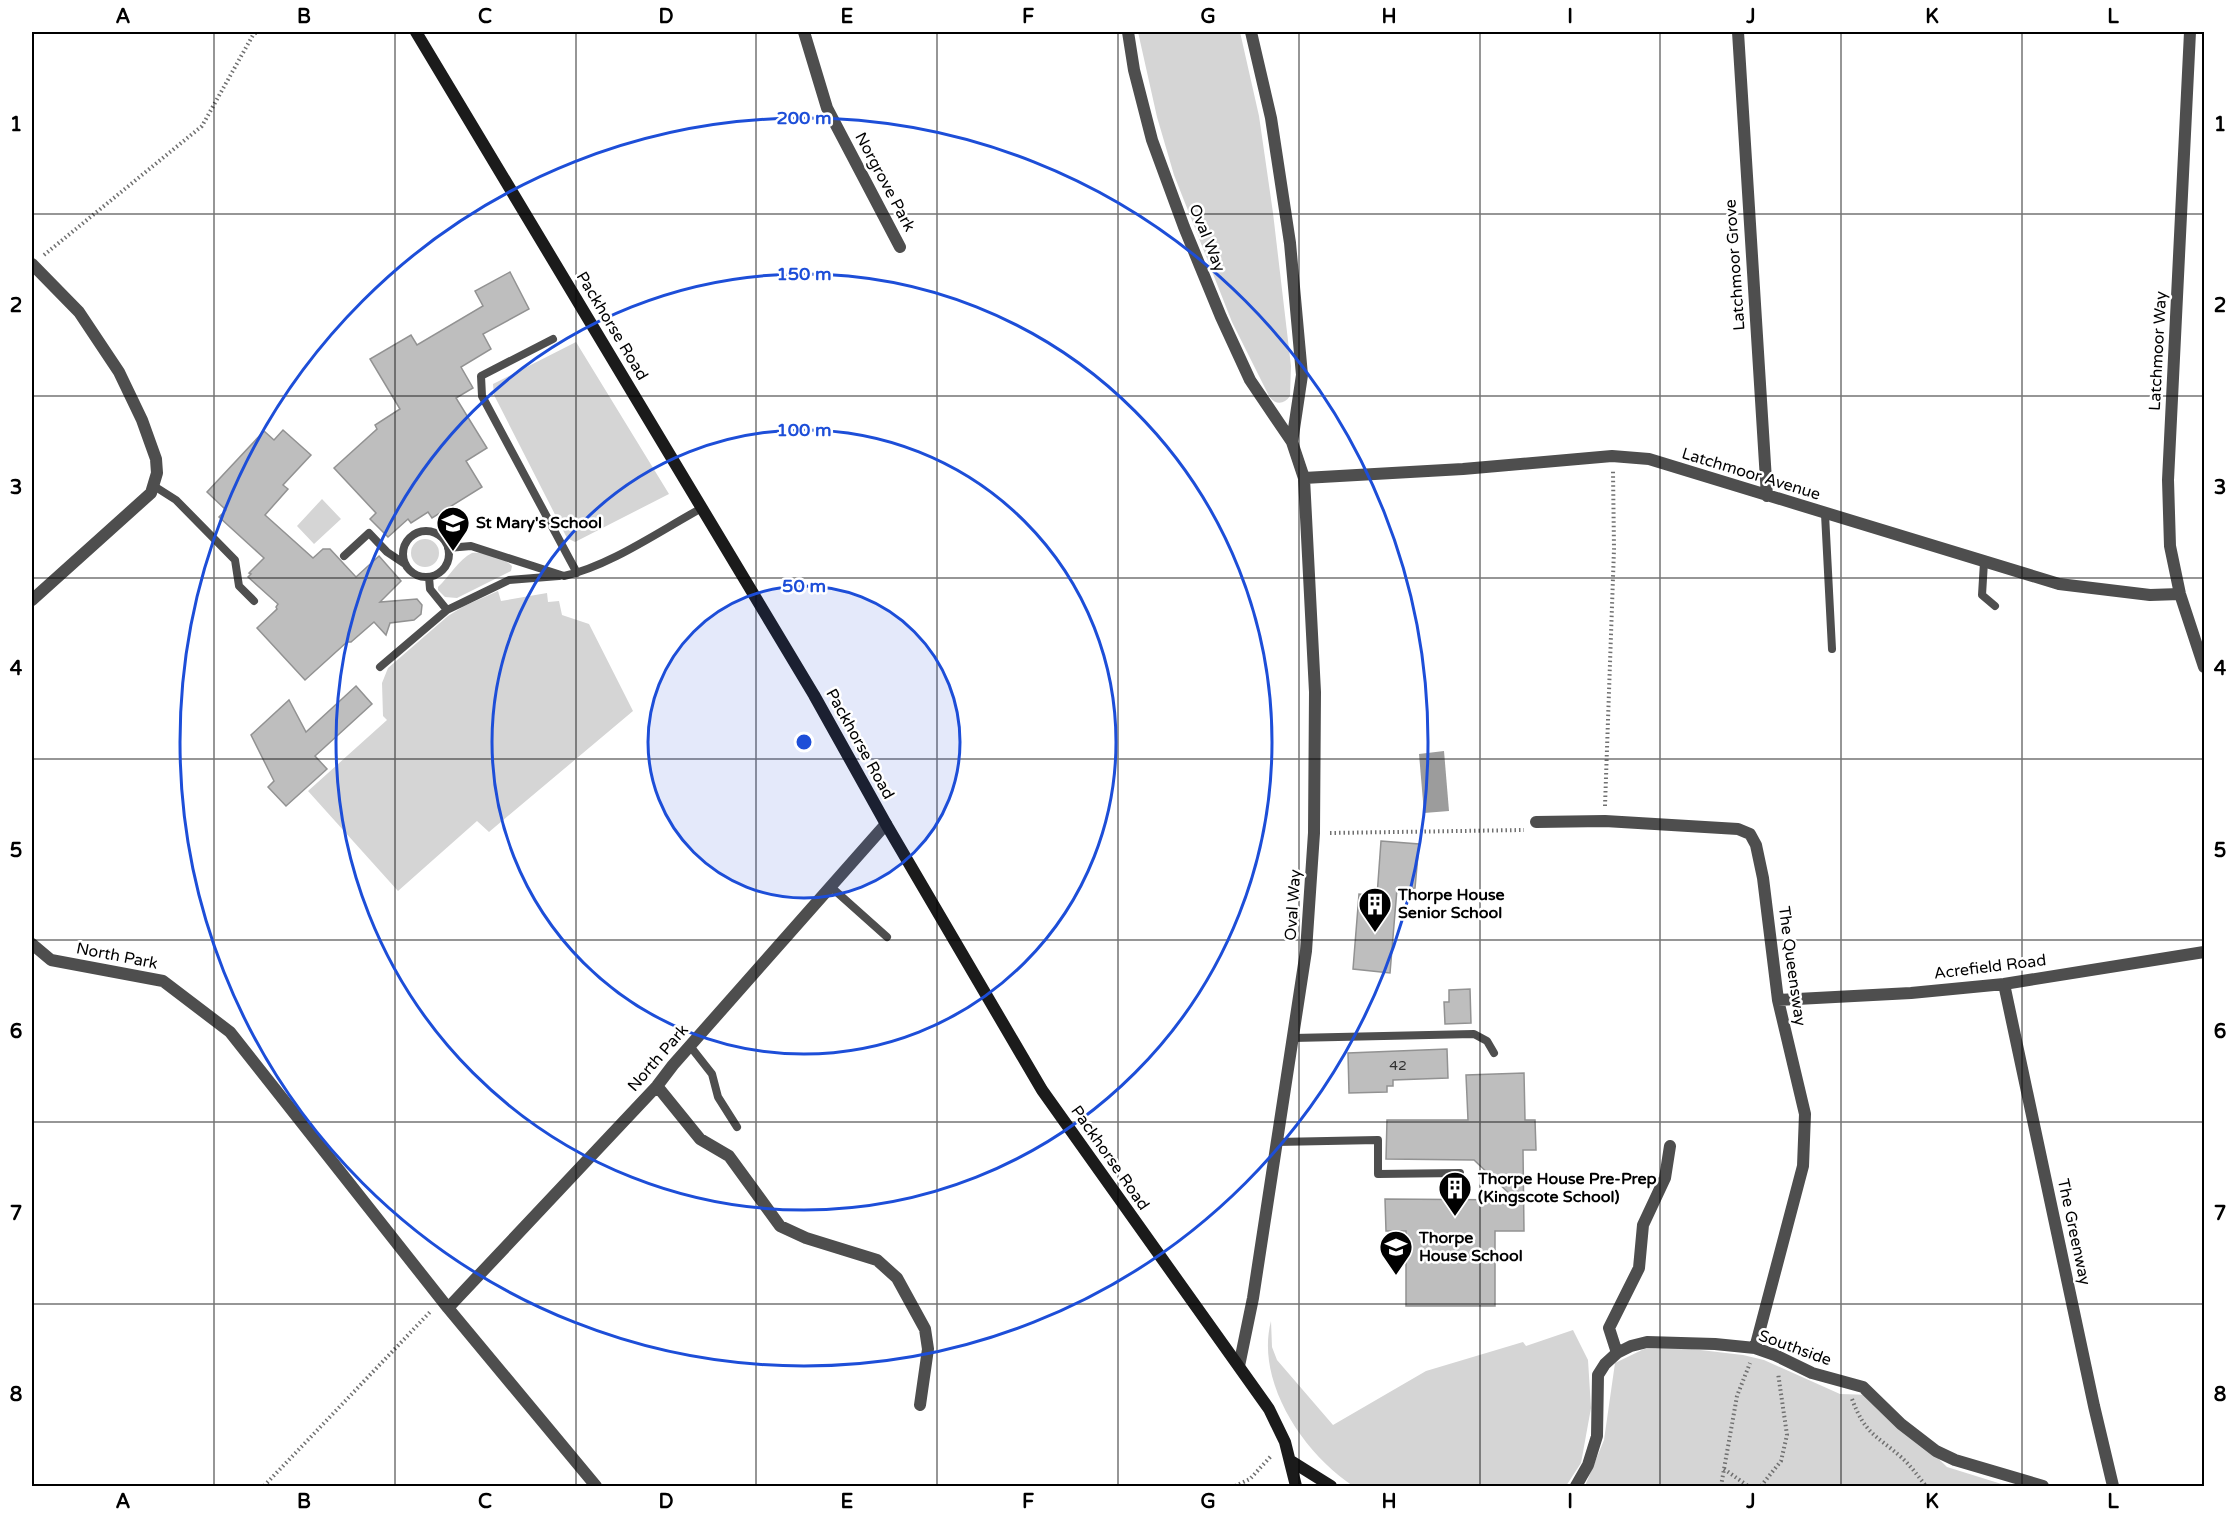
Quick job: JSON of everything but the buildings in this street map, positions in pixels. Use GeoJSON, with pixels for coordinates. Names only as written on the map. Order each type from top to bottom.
{"type":"FeatureCollection","features":[{"type":"Feature","properties":{"kind":"main road","name":"Packhorse Road"},"geometry":{"type":"LineString","coordinates":[[416,32],[814,695],[886,824],[1042,1090],[1269,1409],[1285,1442],[1296,1486]]}},
{"type":"Feature","properties":{"kind":"main road"},"geometry":{"type":"LineString","coordinates":[[1291,1461],[1331,1486]]}},
{"type":"Feature","properties":{"kind":"street","name":"Norgrove Park"},"geometry":{"type":"LineString","coordinates":[[804,32],[827,108],[900,247]]}},
{"type":"Feature","properties":{"kind":"street","name":"Oval Way"},"geometry":{"type":"LineString","coordinates":[[1128,32],[1134,70],[1152,140],[1184,227],[1250,380],[1292,442],[1304,478],[1315,692],[1314,833],[1306,951],[1253,1298],[1239,1366]]}},
{"type":"Feature","properties":{"kind":"street","name":"Oval Way"},"geometry":{"type":"LineString","coordinates":[[1251,32],[1271,118],[1290,243],[1302,375],[1292,442]]}},
{"type":"Feature","properties":{"kind":"street","name":"Latchmoor Grove"},"geometry":{"type":"LineString","coordinates":[[1738,32],[1767,496]]}},
{"type":"Feature","properties":{"kind":"street","name":"Latchmoor Way"},"geometry":{"type":"LineString","coordinates":[[2190,32],[2168,480],[2170,546],[2180,594],[2205,667]]}},
{"type":"Feature","properties":{"kind":"street"},"geometry":{"type":"LineString","coordinates":[[32,600],[151,493],[157,473],[156,459],[142,420],[119,372],[79,312],[35,261]]}},
{"type":"Feature","properties":{"kind":"street","name":"Latchmoor Avenue"},"geometry":{"type":"LineString","coordinates":[[1304,478],[1462,469],[1612,456],[1649,459],[2059,584],[2150,595],[2180,594]]}},
{"type":"Feature","properties":{"kind":"street","name":"The Queensway"},"geometry":{"type":"LineString","coordinates":[[1536,822],[1605,821],[1738,829],[1750,834],[1756,845],[1763,878],[1778,1000],[1805,1114],[1803,1166],[1755,1348]]}},
{"type":"Feature","properties":{"kind":"street","name":"North Park"},"geometry":{"type":"LineString","coordinates":[[445,1304],[657,1086],[886,824]]}},
{"type":"Feature","properties":{"kind":"street","name":"North Park"},"geometry":{"type":"LineString","coordinates":[[32,944],[51,960],[163,981],[230,1032],[445,1304],[596,1486]]}},
{"type":"Feature","properties":{"kind":"street","name":"Acrefield Road"},"geometry":{"type":"LineString","coordinates":[[1778,1000],[1911,993],[2004,984],[2205,952]]}},
{"type":"Feature","properties":{"kind":"street","name":"The Greenway"},"geometry":{"type":"LineString","coordinates":[[2004,984],[2113,1486]]}},
{"type":"Feature","properties":{"kind":"street"},"geometry":{"type":"LineString","coordinates":[[657,1086],[700,1139],[729,1156],[780,1226],[806,1238],[877,1260],[897,1278],[925,1329],[928,1349],[920,1405]]}},
{"type":"Feature","properties":{"kind":"street"},"geometry":{"type":"LineString","coordinates":[[1617,1353],[1609,1328],[1639,1268],[1643,1225],[1665,1178],[1670,1146]]}},
{"type":"Feature","properties":{"kind":"street","name":"Southside"},"geometry":{"type":"LineString","coordinates":[[1576,1486],[1588,1464],[1597,1436],[1598,1375],[1605,1364],[1617,1353],[1647,1342],[1755,1348],[1775,1355],[1812,1373],[1863,1387],[1901,1424],[1936,1451],[1955,1460],[2043,1486]]}},
{"type":"Feature","properties":{"kind":"lane"},"geometry":{"type":"LineString","coordinates":[[553,339],[482,376],[482,396],[577,573]]}},
{"type":"Feature","properties":{"kind":"lane"},"geometry":{"type":"LineString","coordinates":[[154,486],[176,500],[235,560],[239,586],[254,601]]}},
{"type":"Feature","properties":{"kind":"lane"},"geometry":{"type":"LineString","coordinates":[[380,667],[447,610],[509,580],[577,573],[605,561],[702,508]]}},
{"type":"Feature","properties":{"kind":"lane"},"geometry":{"type":"LineString","coordinates":[[1826,514],[1832,649]]}},
{"type":"Feature","properties":{"kind":"lane"},"geometry":{"type":"LineString","coordinates":[[344,556],[369,533],[387,552],[405,564],[415,575],[429,577],[443,569],[447,563],[448,548],[445,541],[433,532],[418,532],[406,542],[403,556],[405,564]]}},
{"type":"Feature","properties":{"kind":"lane"},"geometry":{"type":"LineString","coordinates":[[448,548],[471,546],[564,576]]}},
{"type":"Feature","properties":{"kind":"lane"},"geometry":{"type":"LineString","coordinates":[[1984,562],[1982,595],[1995,606]]}},
{"type":"Feature","properties":{"kind":"lane"},"geometry":{"type":"LineString","coordinates":[[429,577],[430,589],[447,610]]}},
{"type":"Feature","properties":{"kind":"lane"},"geometry":{"type":"LineString","coordinates":[[831,887],[887,937]]}},
{"type":"Feature","properties":{"kind":"lane"},"geometry":{"type":"LineString","coordinates":[[1293,1038],[1474,1035],[1487,1041],[1494,1053]]}},
{"type":"Feature","properties":{"kind":"lane"},"geometry":{"type":"LineString","coordinates":[[690,1046],[712,1074],[718,1097],[738,1127]]}},
{"type":"Feature","properties":{"kind":"lane"},"geometry":{"type":"LineString","coordinates":[[1276,1142],[1378,1140],[1378,1174],[1460,1173]]}},
{"type":"Feature","properties":{"kind":"path"},"geometry":{"type":"LineString","coordinates":[[35,261],[47,254],[202,126],[253,35],[257,32]]}},
{"type":"Feature","properties":{"kind":"path"},"geometry":{"type":"LineString","coordinates":[[1605,821],[1614,549],[1612,456]]}},
{"type":"Feature","properties":{"kind":"path"},"geometry":{"type":"LineString","coordinates":[[1314,833],[1527,830],[1536,822]]}},
{"type":"Feature","properties":{"kind":"path"},"geometry":{"type":"LineString","coordinates":[[264,1486],[445,1304]]}},
{"type":"Feature","properties":{"kind":"path"},"geometry":{"type":"LineString","coordinates":[[1721,1486],[1737,1396],[1755,1348]]}},
{"type":"Feature","properties":{"kind":"path"},"geometry":{"type":"LineString","coordinates":[[1761,1486],[1781,1461],[1788,1435],[1775,1355]]}},
{"type":"Feature","properties":{"kind":"path"},"geometry":{"type":"LineString","coordinates":[[1846,1383],[1858,1416],[1864,1424],[1875,1438],[1900,1457],[1926,1486]]}},
{"type":"Feature","properties":{"kind":"path"},"geometry":{"type":"LineString","coordinates":[[1235,1486],[1250,1479],[1285,1442]]}},
{"type":"Feature","properties":{"kind":"path"},"geometry":{"type":"LineString","coordinates":[[1724,1469],[1748,1486]]}},
{"type":"Feature","properties":{"kind":"shaded area"},"geometry":{"type":"Polygon","coordinates":[[[1138,32],[1240,32],[1259,116],[1291,366],[1290,396],[1282,402],[1274,401],[1269,396],[1232,322],[1174,175],[1157,117],[1138,32]]]}},
{"type":"Feature","properties":{"kind":"shaded area"},"geometry":{"type":"Polygon","coordinates":[[[576,342],[669,494],[575,542],[567,538],[494,395],[493,384],[576,342]]]}},
{"type":"Feature","properties":{"kind":"shaded area"},"geometry":{"type":"Polygon","coordinates":[[[322,499],[341,519],[314,544],[297,526],[322,499]]]}},
{"type":"Feature","properties":{"kind":"shaded area"},"geometry":{"type":"Polygon","coordinates":[[[425,539],[435,543],[439,553],[435,563],[425,567],[415,563],[411,553],[415,543],[425,539]]]}},
{"type":"Feature","properties":{"kind":"shaded area"},"geometry":{"type":"Polygon","coordinates":[[[472,553],[487,554],[504,560],[512,566],[511,571],[457,598],[445,597],[438,587],[463,559],[472,553]]]}},
{"type":"Feature","properties":{"kind":"shaded area"},"geometry":{"type":"Polygon","coordinates":[[[498,591],[501,601],[547,593],[548,602],[559,601],[562,615],[589,624],[633,711],[489,832],[477,821],[398,891],[308,791],[387,720],[383,716],[382,683],[388,668],[448,616],[498,591]]]}},
{"type":"Feature","properties":{"kind":"shaded area"},"geometry":{"type":"Polygon","coordinates":[[[1444,751],[1449,811],[1424,813],[1419,754],[1444,751]]]}},
{"type":"Feature","properties":{"kind":"shaded area"},"geometry":{"type":"Polygon","coordinates":[[[1271,1321],[1272,1347],[1277,1360],[1333,1425],[1426,1371],[1523,1342],[1526,1346],[1573,1330],[1588,1360],[1591,1408],[1581,1463],[1566,1486],[1353,1486],[1317,1455],[1301,1436],[1277,1392],[1270,1368],[1268,1344],[1271,1321]]]}},
{"type":"Feature","properties":{"kind":"shaded area"},"geometry":{"type":"Polygon","coordinates":[[[1675,1347],[1743,1355],[1764,1360],[1840,1394],[1873,1395],[1947,1467],[2008,1486],[1585,1486],[1604,1440],[1615,1363],[1644,1349],[1675,1347]]]}},
{"type":"Feature","properties":{"kind":"place","name":"St Mary's School"},"geometry":{"type":"Point","coordinates":[453,552]}},
{"type":"Feature","properties":{"kind":"place","name":"Thorpe House Senior School"},"geometry":{"type":"Point","coordinates":[1375,933]}},
{"type":"Feature","properties":{"kind":"place","name":"Thorpe House Pre-Prep (Kingscote School)"},"geometry":{"type":"Point","coordinates":[1455,1217]}},
{"type":"Feature","properties":{"kind":"place","name":"Thorpe House School"},"geometry":{"type":"Point","coordinates":[1396,1276]}}]}
